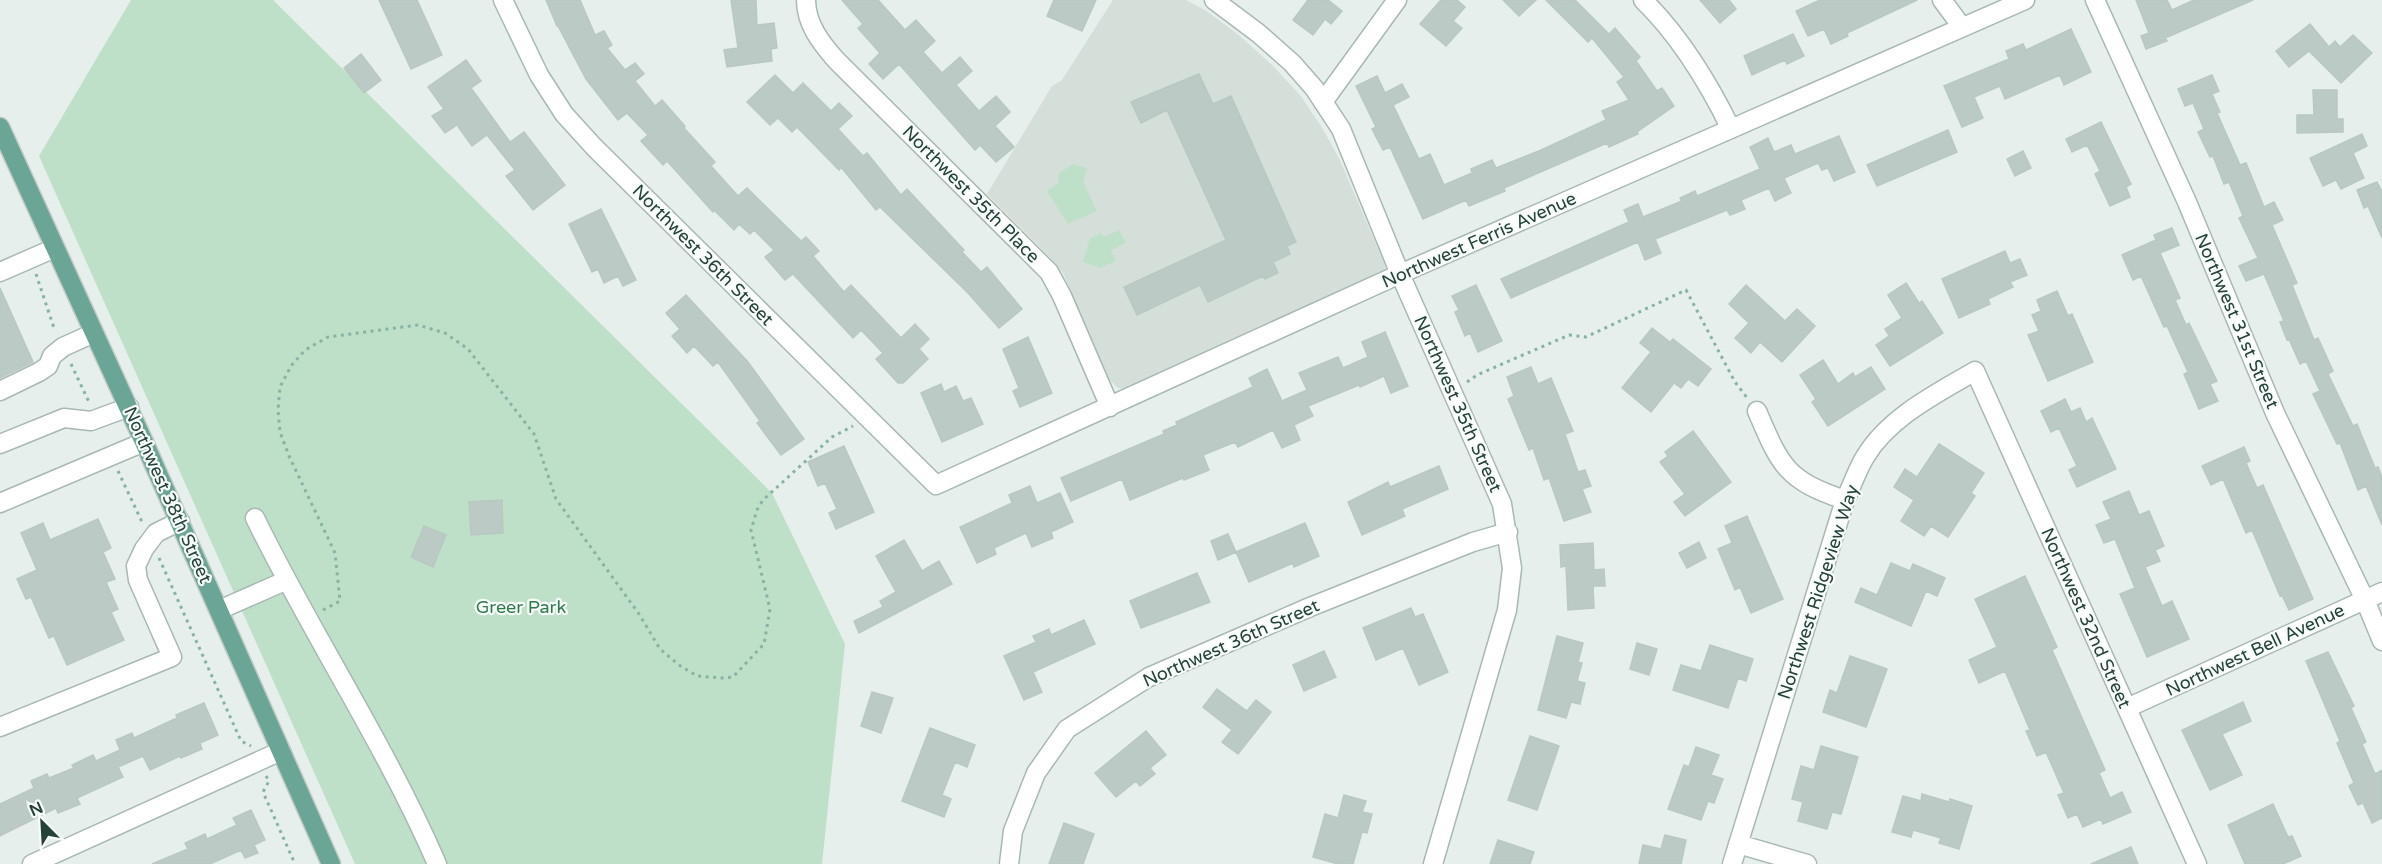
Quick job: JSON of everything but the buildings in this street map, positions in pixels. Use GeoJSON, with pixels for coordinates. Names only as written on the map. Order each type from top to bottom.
{"type":"FeatureCollection","features":[{"type":"Feature","properties":{"kind":"main road","name":"Northwest 38th Street"},"geometry":{"type":"LineString","coordinates":[[0,127],[7,159],[55,248],[129,407],[331,864]]}},
{"type":"Feature","properties":{"kind":"street","name":"Northwest 36th Street"},"geometry":{"type":"LineString","coordinates":[[503,0],[539,75],[564,114],[594,147],[936,485]]}},
{"type":"Feature","properties":{"kind":"street","name":"Northwest 35th Place"},"geometry":{"type":"LineString","coordinates":[[806,0],[812,26],[822,44],[836,60],[1049,272],[1062,296],[1110,407]]}},
{"type":"Feature","properties":{"kind":"street","name":"Northwest 35th Street"},"geometry":{"type":"LineString","coordinates":[[1214,0],[1258,33],[1292,63],[1341,129],[1401,274],[1502,504],[1512,568],[1507,610],[1433,864]]}},
{"type":"Feature","properties":{"kind":"street"},"geometry":{"type":"LineString","coordinates":[[1323,102],[1397,0]]}},
{"type":"Feature","properties":{"kind":"street"},"geometry":{"type":"LineString","coordinates":[[1643,0],[1666,22],[1709,85],[1731,129]]}},
{"type":"Feature","properties":{"kind":"street"},"geometry":{"type":"LineString","coordinates":[[1942,0],[1962,27]]}},
{"type":"Feature","properties":{"kind":"street","name":"Northwest Ferris Avenue"},"geometry":{"type":"LineString","coordinates":[[936,485],[1401,274],[2025,0]]}},
{"type":"Feature","properties":{"kind":"street","name":"Northwest 31st Street"},"geometry":{"type":"LineString","coordinates":[[2095,0],[2187,202],[2275,412],[2365,600],[2382,641]]}},
{"type":"Feature","properties":{"kind":"street"},"geometry":{"type":"LineString","coordinates":[[0,272],[55,248]]}},
{"type":"Feature","properties":{"kind":"street"},"geometry":{"type":"LineString","coordinates":[[0,391],[48,366],[52,356],[63,347],[94,333]]}},
{"type":"Feature","properties":{"kind":"street","name":"Northwest Ridgeview Way"},"geometry":{"type":"LineString","coordinates":[[1732,864],[1845,500],[1864,457],[1887,429],[1934,395],[1976,371]]}},
{"type":"Feature","properties":{"kind":"street","name":"Northwest 32nd Street"},"geometry":{"type":"LineString","coordinates":[[1976,371],[2197,864]]}},
{"type":"Feature","properties":{"kind":"street"},"geometry":{"type":"LineString","coordinates":[[0,444],[64,418],[78,421],[97,420],[129,407]]}},
{"type":"Feature","properties":{"kind":"street"},"geometry":{"type":"LineString","coordinates":[[1757,411],[1774,451],[1791,474],[1819,491],[1845,500]]}},
{"type":"Feature","properties":{"kind":"street"},"geometry":{"type":"LineString","coordinates":[[0,503],[144,442]]}},
{"type":"Feature","properties":{"kind":"street"},"geometry":{"type":"LineString","coordinates":[[255,518],[285,581],[416,815],[437,864]]}},
{"type":"Feature","properties":{"kind":"street"},"geometry":{"type":"LineString","coordinates":[[4,719],[172,657],[138,580],[136,566],[144,549],[156,533],[180,521]]}},
{"type":"Feature","properties":{"kind":"street","name":"Northwest 36th Street"},"geometry":{"type":"LineString","coordinates":[[1009,864],[1013,831],[1036,773],[1067,729],[1160,672],[1321,602],[1473,542],[1508,532]]}},
{"type":"Feature","properties":{"kind":"street"},"geometry":{"type":"LineString","coordinates":[[219,610],[285,581]]}},
{"type":"Feature","properties":{"kind":"street","name":"Northwest Bell Avenue"},"geometry":{"type":"LineString","coordinates":[[2127,708],[2382,592]]}},
{"type":"Feature","properties":{"kind":"street"},"geometry":{"type":"LineString","coordinates":[[32,864],[281,751]]}},
{"type":"Feature","properties":{"kind":"street"},"geometry":{"type":"LineString","coordinates":[[1738,844],[1807,864]]}},
{"type":"Feature","properties":{"kind":"path"},"geometry":{"type":"LineString","coordinates":[[30,259],[55,330],[97,420]]}},
{"type":"Feature","properties":{"kind":"path"},"geometry":{"type":"LineString","coordinates":[[1453,392],[1477,375],[1569,335],[1586,337],[1686,290],[1735,382],[1757,411]]}},
{"type":"Feature","properties":{"kind":"path"},"geometry":{"type":"LineString","coordinates":[[306,618],[340,601],[335,553],[289,456],[280,432],[278,410],[280,387],[291,366],[305,350],[328,337],[418,325],[445,333],[468,349],[534,434],[556,499],[639,614],[660,649],[697,676],[733,677],[764,644],[770,609],[752,530],[757,510],[763,500],[832,437],[868,419]]}},
{"type":"Feature","properties":{"kind":"path"},"geometry":{"type":"LineString","coordinates":[[111,456],[241,741],[253,748],[269,781],[263,792],[295,864]]}},
{"type":"Feature","properties":{"kind":"shaded area"},"geometry":{"type":"Polygon","coordinates":[[[1113,0],[1186,0],[1208,12],[1240,36],[1272,65],[1300,95],[1339,158],[1386,272],[1129,390],[1118,388],[1109,379],[1063,273],[987,194],[1052,86],[1062,80],[1113,0]]]}},
{"type":"Feature","properties":{"kind":"green space","name":"Greer Park"},"geometry":{"type":"Polygon","coordinates":[[[131,0],[273,0],[772,493],[845,644],[822,864],[355,864],[39,156],[131,0]]]}},
{"type":"Feature","properties":{"kind":"green space"},"geometry":{"type":"Polygon","coordinates":[[[1073,164],[1087,168],[1083,182],[1097,211],[1068,224],[1047,191],[1058,183],[1059,173],[1073,164]]]}},
{"type":"Feature","properties":{"kind":"green space"},"geometry":{"type":"Polygon","coordinates":[[[1119,230],[1126,243],[1111,250],[1116,261],[1100,268],[1083,262],[1090,238],[1101,233],[1104,237],[1119,230]]]}}]}
